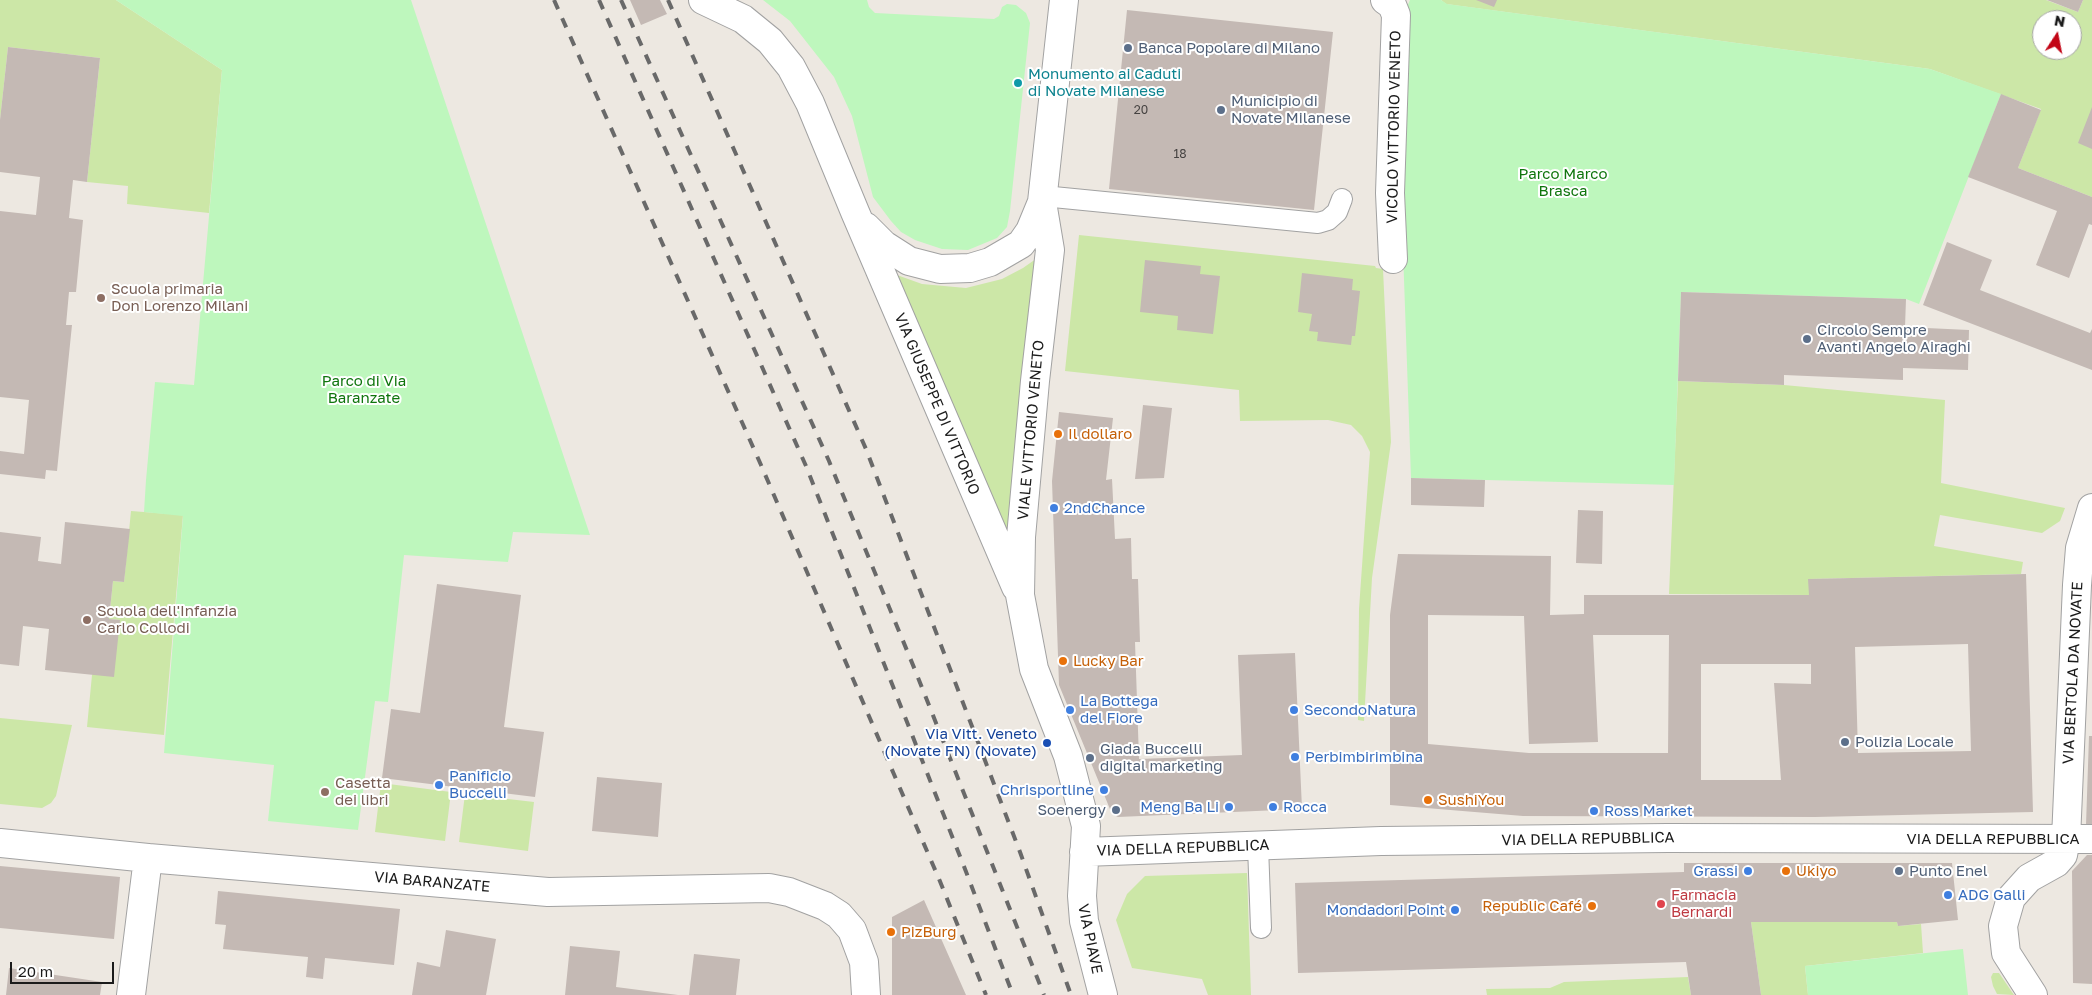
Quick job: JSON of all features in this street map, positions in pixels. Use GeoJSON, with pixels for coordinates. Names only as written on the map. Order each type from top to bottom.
{"type":"FeatureCollection","features":[{"type":"Feature","properties":{"kind":"street","name":"VIA GIUSEPPE DI VITTORIO"},"geometry":{"type":"LineString","coordinates":[[703,0],[714,3],[743,19],[770,41],[791,67],[810,103],[1020,595]]}},
{"type":"Feature","properties":{"kind":"street","name":"VIALE VITTORIO VENETO"},"geometry":{"type":"LineString","coordinates":[[1064,0],[1043,199],[1050,250],[1026,488],[1020,595],[1034,670],[1068,756],[1079,793],[1086,826],[1084,852]]}},
{"type":"Feature","properties":{"kind":"street","name":"VICOLO VITTORIO VENETO"},"geometry":{"type":"LineString","coordinates":[[1385,0],[1392,5],[1396,16],[1390,193],[1393,259]]}},
{"type":"Feature","properties":{"kind":"street","name":"VIA GIUSEPPE DI VITTORIO"},"geometry":{"type":"LineString","coordinates":[[855,212],[872,234],[896,254],[909,261],[952,270],[990,262],[1020,244],[1030,231],[1043,199]]}},
{"type":"Feature","properties":{"kind":"street","name":"VIA BERTOLA DA NOVATE"},"geometry":{"type":"LineString","coordinates":[[2033,995],[2006,953],[2003,926],[2011,898],[2029,878],[2056,863],[2079,839],[2077,585],[2080,548],[2092,508]]}},
{"type":"Feature","properties":{"kind":"street","name":"VIA DELLA REPUBBLICA"},"geometry":{"type":"LineString","coordinates":[[1084,852],[1334,843],[1658,838],[2079,839]]}},
{"type":"Feature","properties":{"kind":"street","name":"VIA BARANZATE"},"geometry":{"type":"LineString","coordinates":[[0,843],[148,858],[548,892],[769,888],[789,892],[825,906],[839,915],[852,930],[864,962],[866,995]]}},
{"type":"Feature","properties":{"kind":"street","name":"VIA PIAVE"},"geometry":{"type":"LineString","coordinates":[[1084,852],[1082,896],[1084,921],[1103,995]]}},
{"type":"Feature","properties":{"kind":"street"},"geometry":{"type":"LineString","coordinates":[[131,995],[148,858]]}},
{"type":"Feature","properties":{"kind":"lane"},"geometry":{"type":"LineString","coordinates":[[1043,199],[1318,223],[1328,220],[1337,212],[1342,199]]}},
{"type":"Feature","properties":{"kind":"lane"},"geometry":{"type":"LineString","coordinates":[[1258,846],[1261,928]]}},
{"type":"Feature","properties":{"kind":"green space"},"geometry":{"type":"Polygon","coordinates":[[[0,0],[116,0],[222,70],[209,213],[127,204],[128,186],[87,182],[100,58],[8,47],[0,120],[0,0]]]}},
{"type":"Feature","properties":{"kind":"green space","name":"Parco di Via Baranzate"},"geometry":{"type":"Polygon","coordinates":[[[116,0],[411,0],[590,535],[513,532],[508,562],[404,555],[388,702],[375,701],[358,830],[268,821],[274,765],[164,753],[183,516],[144,512],[146,480],[155,382],[194,385],[222,70],[116,0]]]}},
{"type":"Feature","properties":{"kind":"green space"},"geometry":{"type":"Polygon","coordinates":[[[763,0],[867,0],[869,7],[875,13],[994,19],[999,16],[1002,7],[1007,4],[1016,5],[1026,13],[1030,23],[1010,211],[1007,227],[997,238],[968,250],[942,249],[915,240],[901,232],[873,197],[852,116],[834,77],[790,21],[763,0]]]}},
{"type":"Feature","properties":{"kind":"green space","name":"Parco Marco Brasca"},"geometry":{"type":"Polygon","coordinates":[[[1410,0],[1441,0],[1447,4],[1930,69],[2001,94],[1919,304],[1906,299],[1681,292],[1674,485],[1411,478],[1401,194],[1407,7],[1410,0]]]}},
{"type":"Feature","properties":{"kind":"green space"},"geometry":{"type":"Polygon","coordinates":[[[1441,0],[2046,0],[2073,10],[2032,10],[2032,60],[2082,60],[2082,10],[2079,10],[2083,0],[2092,0],[2092,197],[2018,168],[2041,109],[1930,69],[1446,4],[1441,0]]]}},
{"type":"Feature","properties":{"kind":"green space"},"geometry":{"type":"Polygon","coordinates":[[[1079,235],[1375,266],[1376,268],[1383,269],[1391,442],[1372,578],[1364,721],[1358,720],[1359,609],[1370,452],[1362,436],[1351,425],[1328,420],[1240,421],[1239,390],[1065,371],[1079,235]]]}},
{"type":"Feature","properties":{"kind":"green space"},"geometry":{"type":"Polygon","coordinates":[[[1040,256],[1010,542],[897,275],[922,284],[966,288],[1002,279],[1040,256]]]}},
{"type":"Feature","properties":{"kind":"green space"},"geometry":{"type":"Polygon","coordinates":[[[1678,381],[1784,385],[1945,400],[1941,483],[2065,508],[2060,521],[2042,533],[1940,515],[1934,546],[2023,562],[2021,574],[1809,579],[1809,595],[1669,594],[1678,381]]]}},
{"type":"Feature","properties":{"kind":"green space"},"geometry":{"type":"Polygon","coordinates":[[[131,511],[183,515],[164,735],[87,727],[92,675],[120,620],[109,619],[113,581],[124,582],[131,511]]]}},
{"type":"Feature","properties":{"kind":"green space"},"geometry":{"type":"Polygon","coordinates":[[[0,718],[72,725],[56,796],[51,803],[42,808],[0,804],[0,718]]]}},
{"type":"Feature","properties":{"kind":"green space"},"geometry":{"type":"Polygon","coordinates":[[[381,783],[451,792],[445,841],[375,832],[381,783]]]}},
{"type":"Feature","properties":{"kind":"green space"},"geometry":{"type":"Polygon","coordinates":[[[465,794],[534,802],[528,851],[459,842],[465,794]]]}},
{"type":"Feature","properties":{"kind":"green space"},"geometry":{"type":"Polygon","coordinates":[[[1247,873],[1251,995],[1208,995],[1202,979],[1132,968],[1116,920],[1127,894],[1145,876],[1247,873]]]}},
{"type":"Feature","properties":{"kind":"green space"},"geometry":{"type":"Polygon","coordinates":[[[1751,922],[1897,922],[1898,926],[1921,924],[1923,953],[1805,966],[1808,995],[1761,995],[1751,922]]]}},
{"type":"Feature","properties":{"kind":"green space"},"geometry":{"type":"Polygon","coordinates":[[[1963,949],[1968,995],[1808,995],[1805,966],[1963,949]]]}},
{"type":"Feature","properties":{"kind":"green space"},"geometry":{"type":"Polygon","coordinates":[[[1993,973],[1999,973],[2014,995],[1997,994],[1991,977],[1993,973]]]}},
{"type":"Feature","properties":{"kind":"green space"},"geometry":{"type":"Polygon","coordinates":[[[1688,977],[1691,995],[1487,995],[1486,989],[1550,988],[1564,982],[1688,977]]]}},
{"type":"Feature","properties":{"kind":"building"},"geometry":{"type":"Polygon","coordinates":[[[630,0],[660,0],[667,14],[641,25],[630,0]]]}},
{"type":"Feature","properties":{"kind":"building"},"geometry":{"type":"Polygon","coordinates":[[[1476,0],[1497,0],[1494,7],[1476,0]]]}},
{"type":"Feature","properties":{"kind":"building"},"geometry":{"type":"Polygon","coordinates":[[[2047,0],[2083,0],[2079,10],[2073,10],[2047,0]]]}},
{"type":"Feature","properties":{"kind":"building","name":"Municipio di Novate Milanese"},"geometry":{"type":"Polygon","coordinates":[[[1127,10],[1333,32],[1314,210],[1109,189],[1127,10]]]}},
{"type":"Feature","properties":{"kind":"building"},"geometry":{"type":"Polygon","coordinates":[[[8,47],[100,58],[87,182],[73,180],[69,218],[83,220],[76,292],[69,292],[66,325],[72,325],[57,471],[46,470],[45,479],[0,474],[0,451],[24,454],[29,400],[0,397],[0,211],[36,215],[40,177],[0,172],[0,120],[8,47]]]}},
{"type":"Feature","properties":{"kind":"building"},"geometry":{"type":"Polygon","coordinates":[[[2001,94],[2041,110],[2018,168],[2092,197],[2092,225],[2089,224],[2069,278],[2036,265],[2057,211],[1968,177],[2001,94]]]}},
{"type":"Feature","properties":{"kind":"building"},"geometry":{"type":"Polygon","coordinates":[[[2092,107],[2092,149],[2078,143],[2092,107]]]}},
{"type":"Feature","properties":{"kind":"building"},"geometry":{"type":"Polygon","coordinates":[[[1947,242],[1992,260],[1980,290],[2090,333],[2092,329],[2092,370],[1923,305],[1947,242]]]}},
{"type":"Feature","properties":{"kind":"building"},"geometry":{"type":"Polygon","coordinates":[[[1145,260],[1201,266],[1200,274],[1220,276],[1213,334],[1177,330],[1178,316],[1140,312],[1145,260]]]}},
{"type":"Feature","properties":{"kind":"building"},"geometry":{"type":"Polygon","coordinates":[[[1302,273],[1353,279],[1352,290],[1360,291],[1355,336],[1352,336],[1351,345],[1317,341],[1318,332],[1309,331],[1312,314],[1298,312],[1302,273]]]}},
{"type":"Feature","properties":{"kind":"building"},"geometry":{"type":"Polygon","coordinates":[[[1681,292],[1906,299],[1905,327],[1969,330],[1968,370],[1903,368],[1903,380],[1784,375],[1784,385],[1678,381],[1681,292]]]}},
{"type":"Feature","properties":{"kind":"building"},"geometry":{"type":"Polygon","coordinates":[[[1143,405],[1172,408],[1164,478],[1135,479],[1143,405]]]}},
{"type":"Feature","properties":{"kind":"building"},"geometry":{"type":"Polygon","coordinates":[[[1059,412],[1113,418],[1106,480],[1112,479],[1115,539],[1131,538],[1132,579],[1138,579],[1140,642],[1135,642],[1139,759],[1242,755],[1238,655],[1295,653],[1302,809],[1118,817],[1112,814],[1059,685],[1052,481],[1059,412]]]}},
{"type":"Feature","properties":{"kind":"building"},"geometry":{"type":"Polygon","coordinates":[[[1411,478],[1485,480],[1484,507],[1411,505],[1411,478]]]}},
{"type":"Feature","properties":{"kind":"building"},"geometry":{"type":"Polygon","coordinates":[[[1578,510],[1603,511],[1602,564],[1576,563],[1578,510]]]}},
{"type":"Feature","properties":{"kind":"building"},"geometry":{"type":"Polygon","coordinates":[[[65,522],[130,529],[124,582],[113,581],[109,619],[120,620],[114,677],[45,670],[49,629],[23,626],[19,666],[0,664],[0,532],[41,537],[38,561],[61,564],[65,522]]]}},
{"type":"Feature","properties":{"kind":"building"},"geometry":{"type":"Polygon","coordinates":[[[1398,554],[1551,556],[1550,615],[1584,614],[1584,595],[1809,595],[1808,579],[2026,574],[2033,812],[1815,817],[1523,816],[1390,805],[1390,615],[1398,554]],[[1428,615],[1428,744],[1529,753],[1668,753],[1669,635],[1593,635],[1598,742],[1529,744],[1524,616],[1428,615]],[[1968,644],[1855,647],[1858,753],[1971,751],[1968,644]],[[1701,664],[1701,780],[1781,780],[1774,683],[1811,684],[1811,664],[1701,664]]]}},
{"type":"Feature","properties":{"kind":"building"},"geometry":{"type":"Polygon","coordinates":[[[437,584],[521,595],[504,727],[544,732],[535,797],[382,778],[391,709],[420,713],[437,584]]]}},
{"type":"Feature","properties":{"kind":"building"},"geometry":{"type":"Polygon","coordinates":[[[2089,736],[2092,736],[2092,825],[2086,825],[2089,736]]]}},
{"type":"Feature","properties":{"kind":"building"},"geometry":{"type":"Polygon","coordinates":[[[597,777],[662,783],[658,837],[592,831],[597,777]]]}},
{"type":"Feature","properties":{"kind":"building"},"geometry":{"type":"Polygon","coordinates":[[[2087,855],[2092,855],[2092,984],[2073,983],[2072,871],[2087,855]]]}},
{"type":"Feature","properties":{"kind":"building"},"geometry":{"type":"Polygon","coordinates":[[[1684,863],[1952,863],[1958,920],[1898,926],[1897,922],[1751,922],[1761,995],[1691,995],[1686,962],[1298,973],[1295,883],[1684,872],[1684,863]]]}},
{"type":"Feature","properties":{"kind":"building"},"geometry":{"type":"Polygon","coordinates":[[[0,866],[120,877],[114,939],[0,928],[0,866]]]}},
{"type":"Feature","properties":{"kind":"building"},"geometry":{"type":"Polygon","coordinates":[[[218,891],[400,909],[394,965],[325,958],[323,979],[306,977],[308,957],[223,949],[226,925],[215,924],[218,891]]]}},
{"type":"Feature","properties":{"kind":"building"},"geometry":{"type":"Polygon","coordinates":[[[924,900],[966,995],[892,995],[892,917],[924,900]]]}},
{"type":"Feature","properties":{"kind":"building"},"geometry":{"type":"Polygon","coordinates":[[[446,930],[496,939],[486,995],[412,995],[417,962],[440,967],[446,930]]]}},
{"type":"Feature","properties":{"kind":"building"},"geometry":{"type":"Polygon","coordinates":[[[570,946],[620,951],[616,987],[678,995],[565,995],[570,946]]]}},
{"type":"Feature","properties":{"kind":"building"},"geometry":{"type":"Polygon","coordinates":[[[694,954],[740,959],[736,995],[689,995],[694,954]]]}},
{"type":"Feature","properties":{"kind":"building"},"geometry":{"type":"Polygon","coordinates":[[[9,968],[102,982],[100,995],[6,995],[9,968]]]}},
{"type":"Feature","properties":{"kind":"railway"},"geometry":{"type":"LineString","coordinates":[[554,0],[761,465],[939,879],[986,995]]}},
{"type":"Feature","properties":{"kind":"railway"},"geometry":{"type":"LineString","coordinates":[[599,0],[806,466],[1013,995]]}},
{"type":"Feature","properties":{"kind":"railway"},"geometry":{"type":"LineString","coordinates":[[621,0],[829,461],[915,670],[1044,995]]}},
{"type":"Feature","properties":{"kind":"railway"},"geometry":{"type":"LineString","coordinates":[[668,0],[866,449],[1020,852],[1071,995]]}},
{"type":"Feature","properties":{"kind":"place","name":"Banca Popolare di Milano"},"geometry":{"type":"Point","coordinates":[1128,48]}},
{"type":"Feature","properties":{"kind":"place","name":"Monumento ai Caduti di Novate Milanese"},"geometry":{"type":"Point","coordinates":[1018,83]}},
{"type":"Feature","properties":{"kind":"place","name":"Municipio di Novate Milanese"},"geometry":{"type":"Point","coordinates":[1221,110]}},
{"type":"Feature","properties":{"kind":"place","name":"Scuola primaria Don Lorenzo Milani"},"geometry":{"type":"Point","coordinates":[101,298]}},
{"type":"Feature","properties":{"kind":"place","name":"Circolo Sempre Avanti Angelo Airaghi"},"geometry":{"type":"Point","coordinates":[1807,339]}},
{"type":"Feature","properties":{"kind":"place","name":"Il dollaro"},"geometry":{"type":"Point","coordinates":[1058,434]}},
{"type":"Feature","properties":{"kind":"place","name":"2ndChance"},"geometry":{"type":"Point","coordinates":[1054,508]}},
{"type":"Feature","properties":{"kind":"place","name":"Scuola dell'Infanzia Carlo Collodi"},"geometry":{"type":"Point","coordinates":[87,620]}},
{"type":"Feature","properties":{"kind":"place","name":"Lucky Bar"},"geometry":{"type":"Point","coordinates":[1063,661]}},
{"type":"Feature","properties":{"kind":"place","name":"La Bottega del Fiore"},"geometry":{"type":"Point","coordinates":[1070,710]}},
{"type":"Feature","properties":{"kind":"place","name":"SecondoNatura"},"geometry":{"type":"Point","coordinates":[1294,710]}},
{"type":"Feature","properties":{"kind":"place","name":"Polizia Locale"},"geometry":{"type":"Point","coordinates":[1845,742]}},
{"type":"Feature","properties":{"kind":"place","name":"Via Vitt. Veneto (Novate FN) (Novate)"},"geometry":{"type":"Point","coordinates":[1047,743]}},
{"type":"Feature","properties":{"kind":"place","name":"Perbimbirimbina"},"geometry":{"type":"Point","coordinates":[1295,757]}},
{"type":"Feature","properties":{"kind":"place","name":"Giada Buccelli digital marketing"},"geometry":{"type":"Point","coordinates":[1090,758]}},
{"type":"Feature","properties":{"kind":"place","name":"Panificio Buccelli"},"geometry":{"type":"Point","coordinates":[439,785]}},
{"type":"Feature","properties":{"kind":"place","name":"Chrisportline"},"geometry":{"type":"Point","coordinates":[1104,790]}},
{"type":"Feature","properties":{"kind":"place","name":"Casetta dei libri"},"geometry":{"type":"Point","coordinates":[325,792]}},
{"type":"Feature","properties":{"kind":"place","name":"SushiYou"},"geometry":{"type":"Point","coordinates":[1428,800]}},
{"type":"Feature","properties":{"kind":"place","name":"Meng Ba Li"},"geometry":{"type":"Point","coordinates":[1229,807]}},
{"type":"Feature","properties":{"kind":"place","name":"Rocca"},"geometry":{"type":"Point","coordinates":[1273,807]}},
{"type":"Feature","properties":{"kind":"place","name":"Soenergy"},"geometry":{"type":"Point","coordinates":[1116,810]}},
{"type":"Feature","properties":{"kind":"place","name":"Ross Market"},"geometry":{"type":"Point","coordinates":[1594,811]}},
{"type":"Feature","properties":{"kind":"place","name":"Grassi"},"geometry":{"type":"Point","coordinates":[1748,871]}},
{"type":"Feature","properties":{"kind":"place","name":"Ukiyo"},"geometry":{"type":"Point","coordinates":[1786,871]}},
{"type":"Feature","properties":{"kind":"place","name":"Punto Enel"},"geometry":{"type":"Point","coordinates":[1899,871]}},
{"type":"Feature","properties":{"kind":"place","name":"ADG Galli"},"geometry":{"type":"Point","coordinates":[1948,895]}},
{"type":"Feature","properties":{"kind":"place","name":"Farmacia Bernardi"},"geometry":{"type":"Point","coordinates":[1661,904]}},
{"type":"Feature","properties":{"kind":"place","name":"Republic Café"},"geometry":{"type":"Point","coordinates":[1592,906]}},
{"type":"Feature","properties":{"kind":"place","name":"Mondadori Point"},"geometry":{"type":"Point","coordinates":[1455,910]}},
{"type":"Feature","properties":{"kind":"place","name":"PizBurg"},"geometry":{"type":"Point","coordinates":[891,932]}}]}
